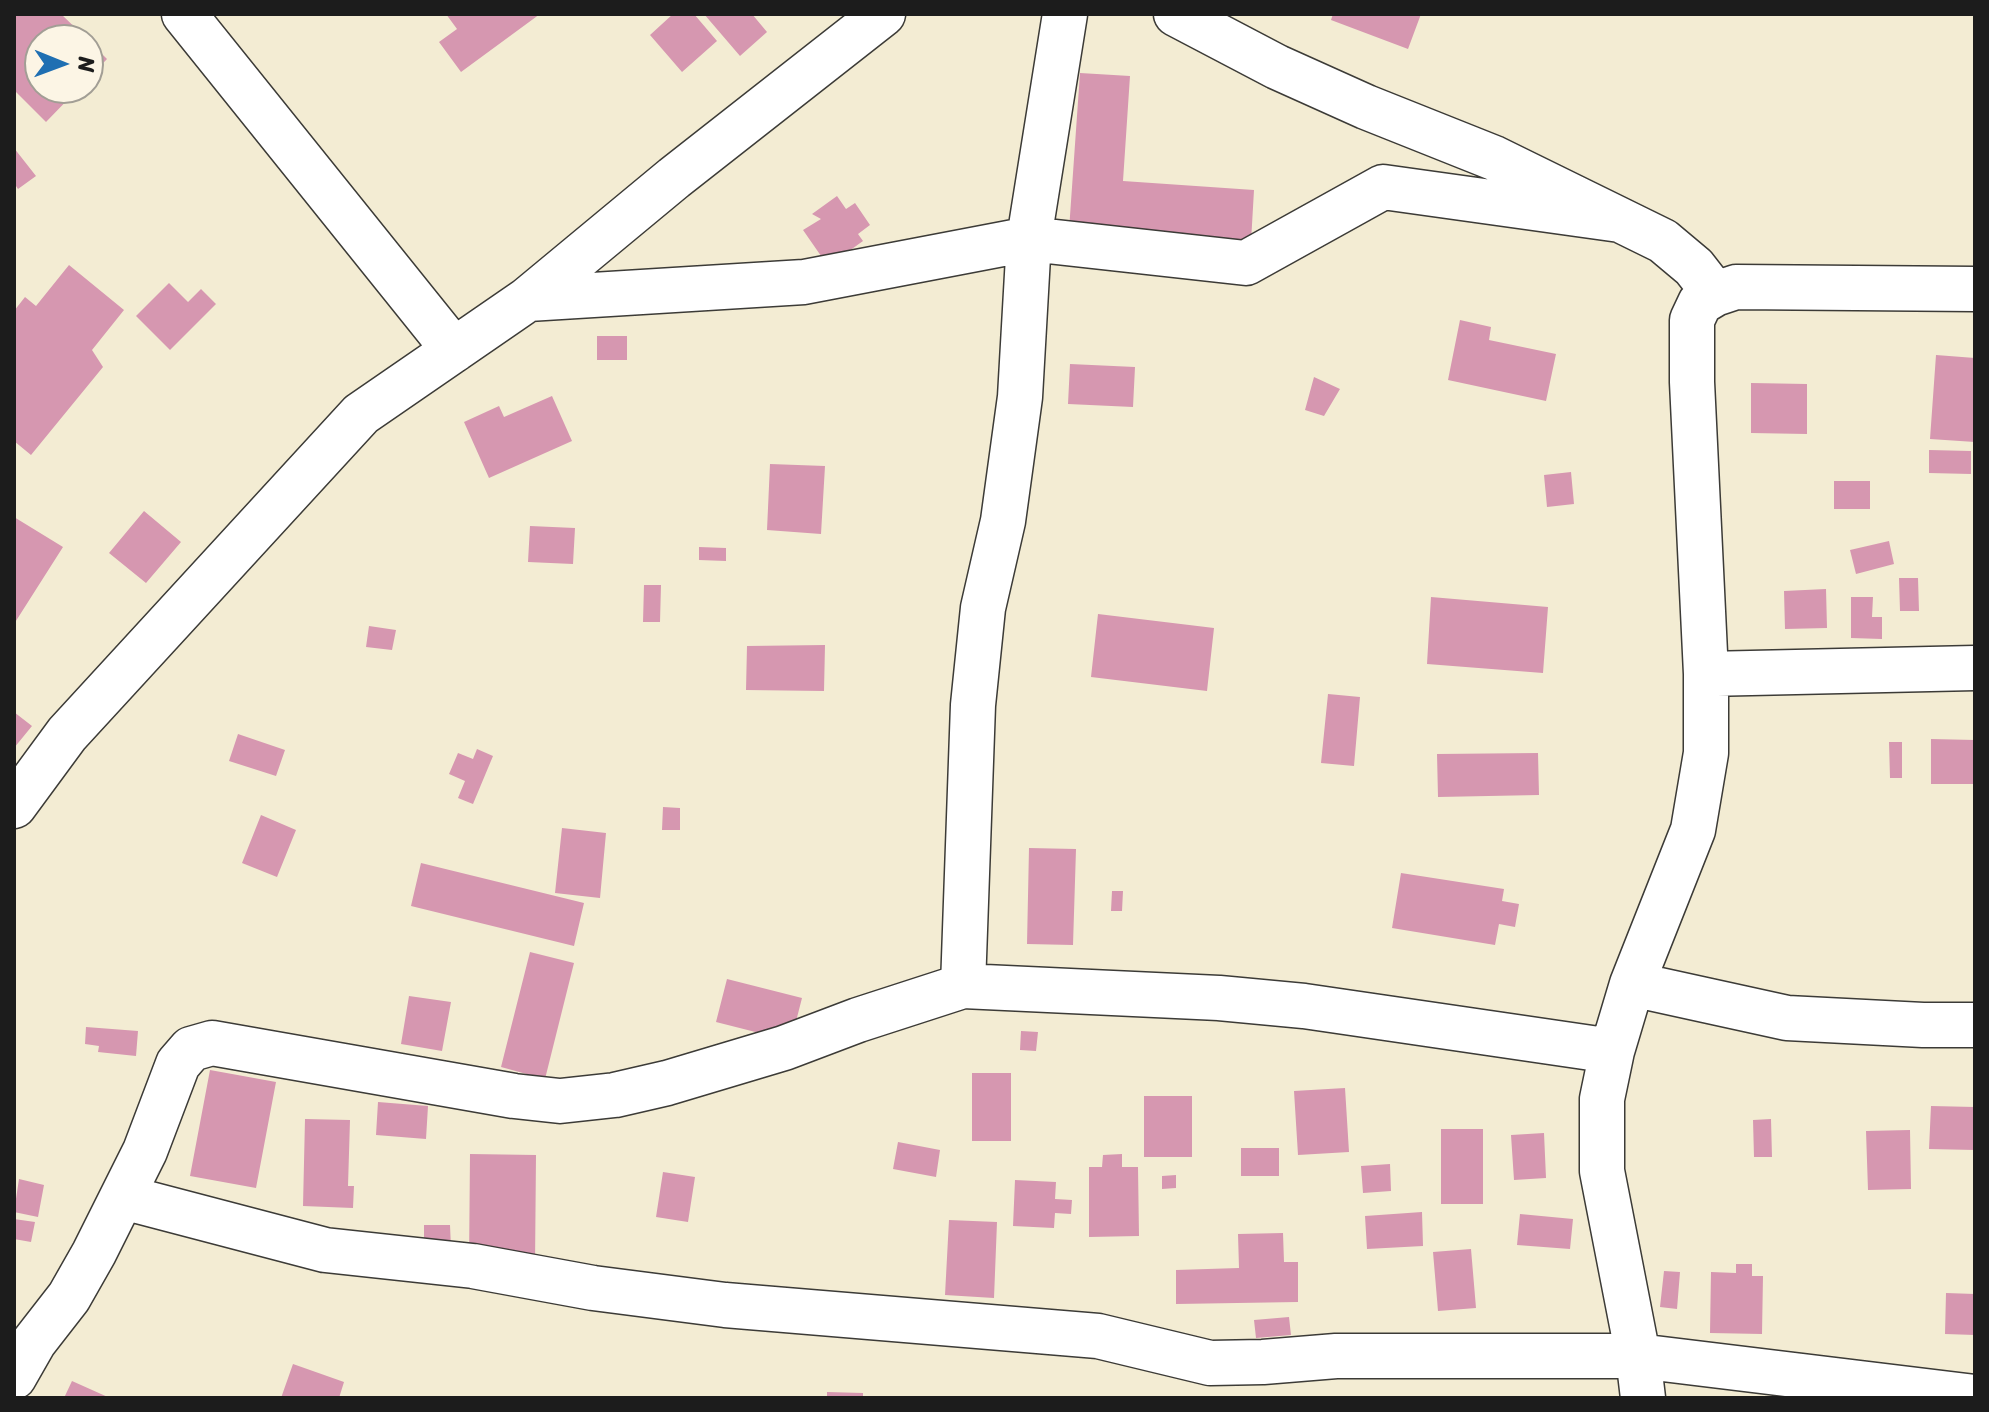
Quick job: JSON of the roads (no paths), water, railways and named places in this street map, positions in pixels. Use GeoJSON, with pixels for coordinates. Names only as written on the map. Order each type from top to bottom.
{"type":"FeatureCollection","features":[{"type":"Feature","properties":{"kind":"street"},"geometry":{"type":"LineString","coordinates":[[184,14],[454,350]]}},
{"type":"Feature","properties":{"kind":"street"},"geometry":{"type":"LineString","coordinates":[[14,806],[67,734],[361,414],[528,299],[674,178],[883,14]]}},
{"type":"Feature","properties":{"kind":"street"},"geometry":{"type":"LineString","coordinates":[[963,986],[973,705],[983,608],[1003,521],[1020,397],[1029,239],[1065,14]]}},
{"type":"Feature","properties":{"kind":"street"},"geometry":{"type":"LineString","coordinates":[[1176,14],[1277,67],[1366,107],[1494,158],[1663,241],[1694,267],[1715,294]]}},
{"type":"Feature","properties":{"kind":"street"},"geometry":{"type":"LineString","coordinates":[[528,299],[804,282],[1029,239],[1246,263],[1383,187],[1620,220]]}},
{"type":"Feature","properties":{"kind":"street"},"geometry":{"type":"LineString","coordinates":[[1643,1398],[1638,1356],[1602,1171],[1602,1099],[1612,1051],[1632,984],[1693,830],[1706,753],[1706,674],[1692,382],[1692,320],[1700,303],[1736,287],[1975,289]]}},
{"type":"Feature","properties":{"kind":"street"},"geometry":{"type":"LineString","coordinates":[[1706,674],[1975,668]]}},
{"type":"Feature","properties":{"kind":"street"},"geometry":{"type":"LineString","coordinates":[[1632,984],[1787,1018],[1975,1025]]}},
{"type":"Feature","properties":{"kind":"street"},"geometry":{"type":"LineString","coordinates":[[21,1351],[69,1297],[145,1151],[178,1064],[191,1049],[212,1043],[514,1096],[560,1101],[615,1095],[667,1083],[784,1048],[963,986],[1219,998],[1304,1006],[1612,1051]]}},
{"type":"Feature","properties":{"kind":"street"},"geometry":{"type":"LineString","coordinates":[[123,1197],[325,1250],[473,1266],[593,1288],[725,1305],[1098,1336],[1210,1363],[1336,1356],[1638,1356],[1975,1397]]}}]}
